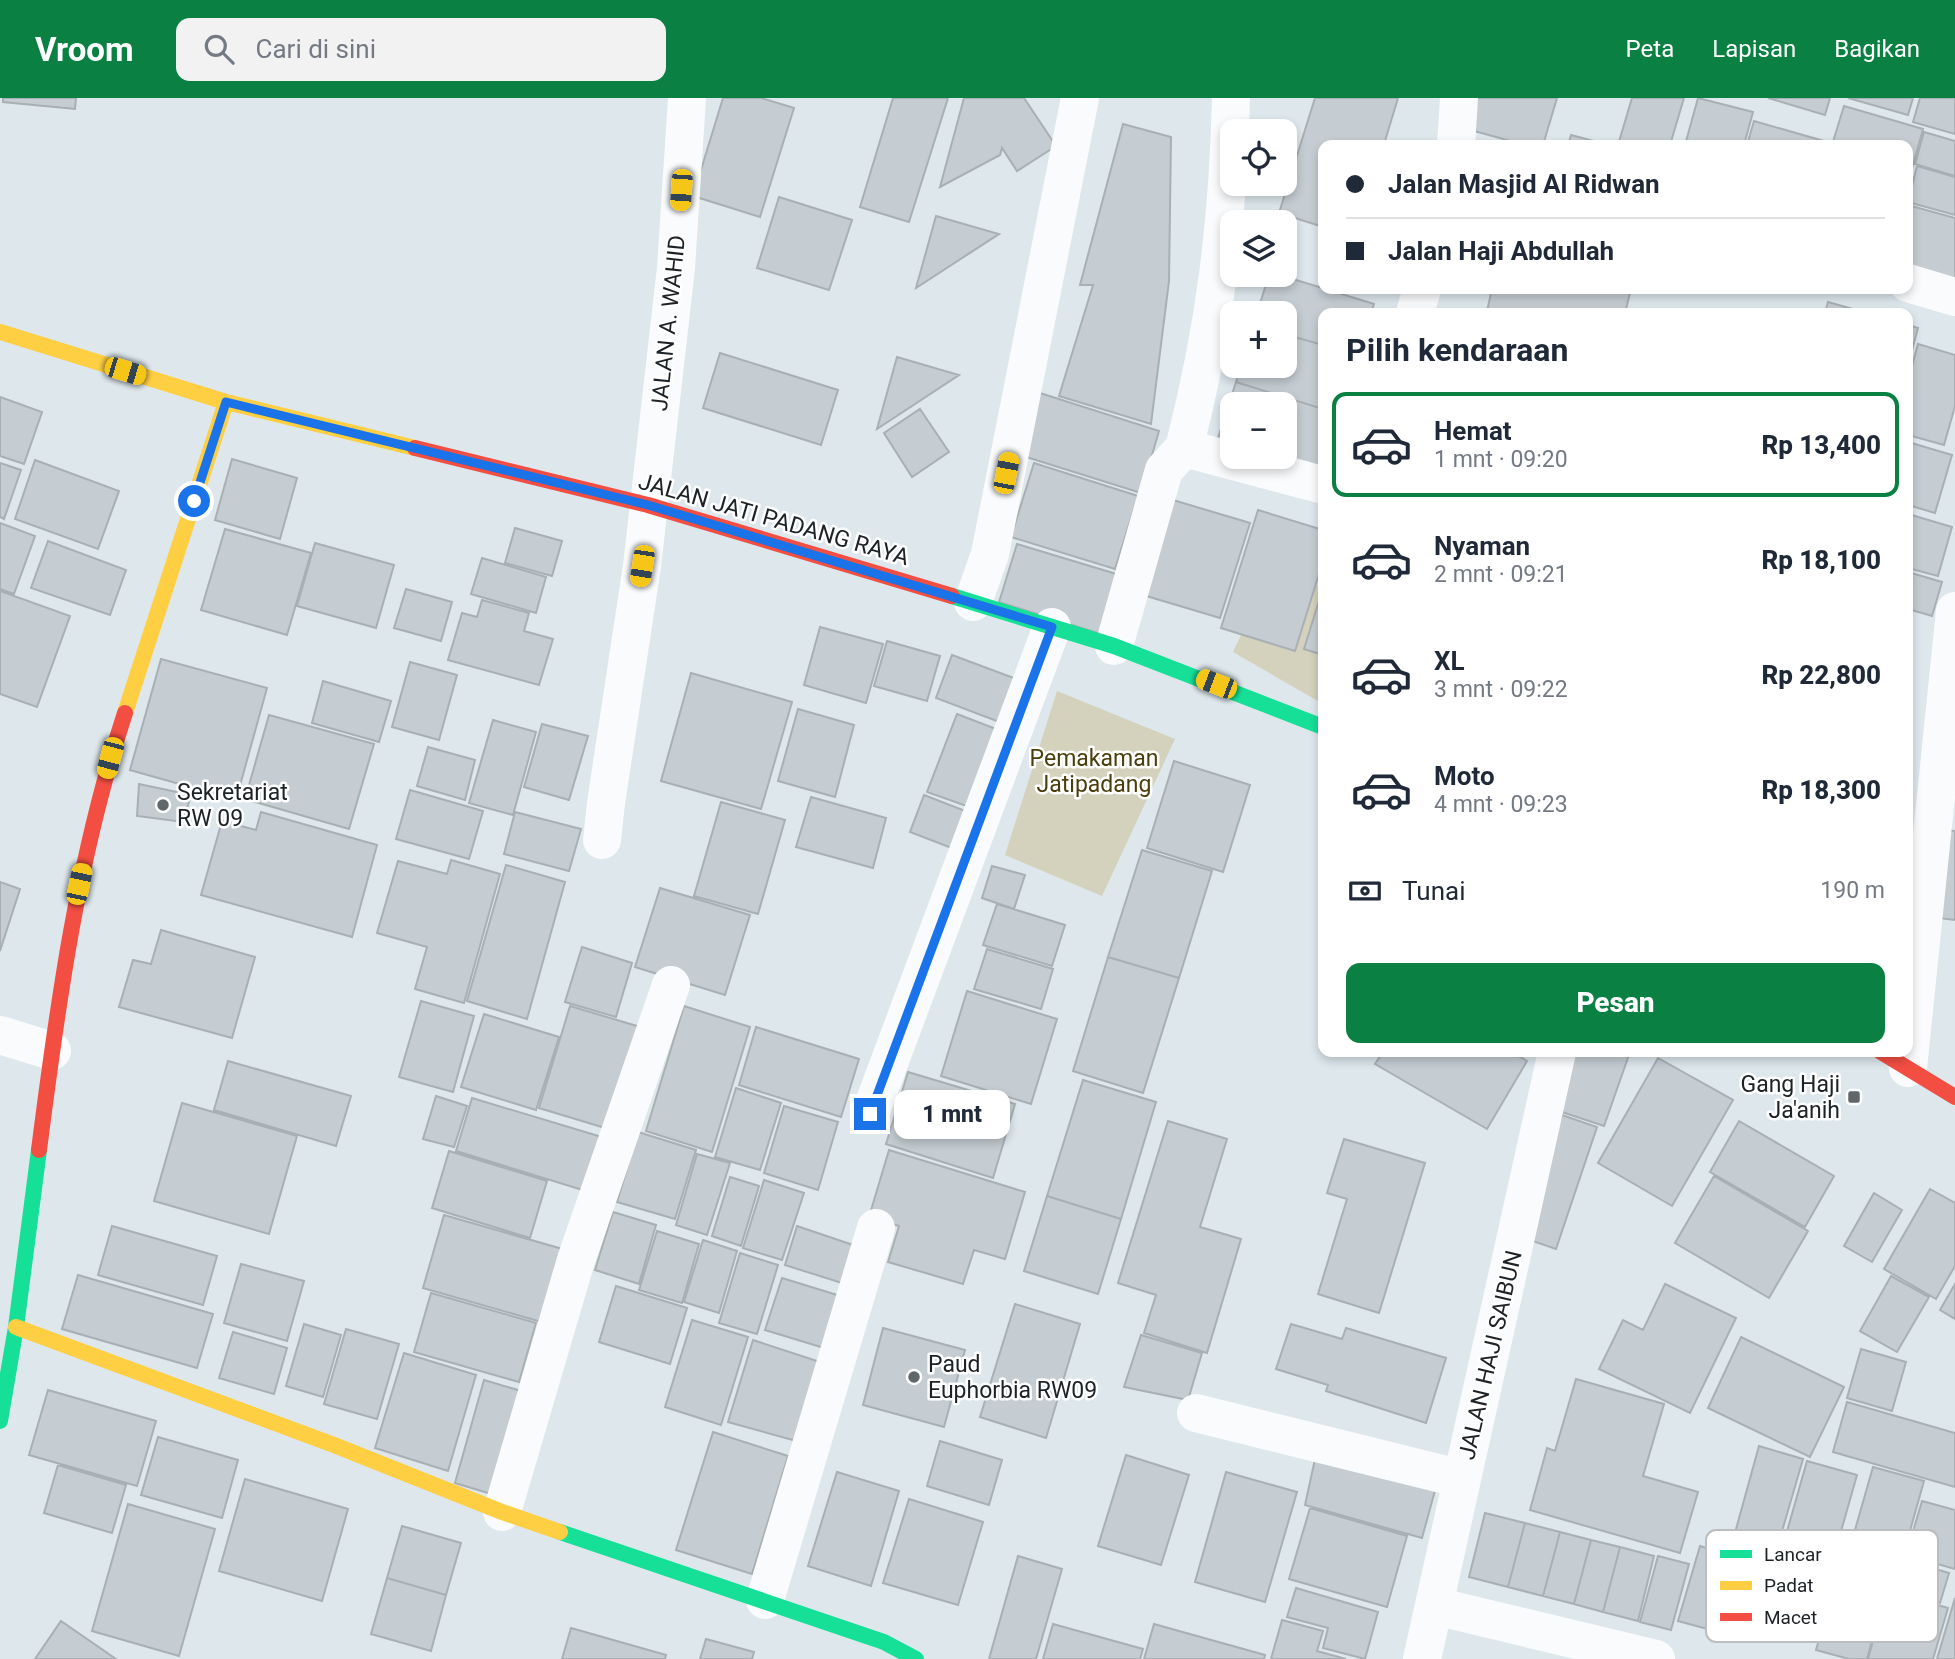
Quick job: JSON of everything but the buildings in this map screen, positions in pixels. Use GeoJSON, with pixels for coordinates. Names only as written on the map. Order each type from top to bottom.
{"type":"FeatureCollection","features":[{"type":"Feature","properties":{"kind":"street","name":"JALAN A. WAHID"},"geometry":{"type":"LineString","coordinates":[[602,840],[642,566],[676,268],[687,98]]}},
{"type":"Feature","properties":{"kind":"street"},"geometry":{"type":"LineString","coordinates":[[973,602],[990,554],[1080,98]]}},
{"type":"Feature","properties":{"kind":"street"},"geometry":{"type":"LineString","coordinates":[[1114,646],[1164,470],[1184,448],[1213,316],[1224,239],[1231,98]]}},
{"type":"Feature","properties":{"kind":"street"},"geometry":{"type":"LineString","coordinates":[[1456,140],[1459,98]]}},
{"type":"Feature","properties":{"kind":"street"},"geometry":{"type":"LineString","coordinates":[[1913,284],[1955,297]]}},
{"type":"Feature","properties":{"kind":"street","name":"JALAN JATI PADANG RAYA"},"geometry":{"type":"LineString","coordinates":[[0,332],[226,402],[648,505],[1114,646],[1318,725]]}},
{"type":"Feature","properties":{"kind":"street"},"geometry":{"type":"LineString","coordinates":[[0,1421],[16,1326],[52,1052],[89,837],[110,758],[226,402]]}},
{"type":"Feature","properties":{"kind":"street"},"geometry":{"type":"LineString","coordinates":[[1184,448],[1318,484]]}},
{"type":"Feature","properties":{"kind":"street"},"geometry":{"type":"LineString","coordinates":[[1913,925],[1955,611]]}},
{"type":"Feature","properties":{"kind":"street"},"geometry":{"type":"LineString","coordinates":[[870,1114],[1052,627]]}},
{"type":"Feature","properties":{"kind":"street"},"geometry":{"type":"LineString","coordinates":[[502,1512],[576,1260],[671,985]]}},
{"type":"Feature","properties":{"kind":"street"},"geometry":{"type":"LineString","coordinates":[[0,1035],[52,1052]]}},
{"type":"Feature","properties":{"kind":"street","name":"JALAN HAJI SAIBUN"},"geometry":{"type":"LineString","coordinates":[[1422,1659],[1556,1057]]}},
{"type":"Feature","properties":{"kind":"street"},"geometry":{"type":"LineString","coordinates":[[1895,1060],[1955,1097]]}},
{"type":"Feature","properties":{"kind":"street"},"geometry":{"type":"LineString","coordinates":[[765,1600],[876,1228]]}},
{"type":"Feature","properties":{"kind":"street"},"geometry":{"type":"LineString","coordinates":[[16,1326],[334,1445],[502,1512],[884,1642],[916,1659]]}},
{"type":"Feature","properties":{"kind":"street"},"geometry":{"type":"LineString","coordinates":[[1196,1413],[1462,1479]]}},
{"type":"Feature","properties":{"kind":"street"},"geometry":{"type":"LineString","coordinates":[[1435,1606],[1656,1659]]}},
{"type":"Feature","properties":{"kind":"green space"},"geometry":{"type":"Polygon","coordinates":[[[1276,561],[1318,586],[1318,701],[1233,652],[1276,561]]]}},
{"type":"Feature","properties":{"kind":"green space","name":"Pemakaman Jatipadang"},"geometry":{"type":"Polygon","coordinates":[[[1057,691],[1175,739],[1102,896],[1005,855],[1057,691]]]}},
{"type":"Feature","properties":{"kind":"traffic: fast"},"geometry":{"type":"LineString","coordinates":[[952,596],[1114,646],[1318,725]]}},
{"type":"Feature","properties":{"kind":"traffic: fast"},"geometry":{"type":"LineString","coordinates":[[0,1421],[16,1327],[39,1150]]}},
{"type":"Feature","properties":{"kind":"traffic: fast"},"geometry":{"type":"LineString","coordinates":[[560,1532],[884,1642],[916,1659]]}},
{"type":"Feature","properties":{"kind":"traffic: slow"},"geometry":{"type":"LineString","coordinates":[[0,332],[226,402],[415,448]]}},
{"type":"Feature","properties":{"kind":"traffic: slow"},"geometry":{"type":"LineString","coordinates":[[125,713],[226,402]]}},
{"type":"Feature","properties":{"kind":"traffic: slow"},"geometry":{"type":"LineString","coordinates":[[16,1327],[560,1532]]}},
{"type":"Feature","properties":{"kind":"traffic: jam"},"geometry":{"type":"LineString","coordinates":[[415,448],[648,505],[952,596]]}},
{"type":"Feature","properties":{"kind":"traffic: jam"},"geometry":{"type":"LineString","coordinates":[[39,1150],[62,984],[82,875],[94,821],[125,713]]}},
{"type":"Feature","properties":{"kind":"traffic: jam"},"geometry":{"type":"LineString","coordinates":[[1889,1057],[1955,1097]]}},
{"type":"Feature","properties":{"kind":"place","name":"Sekretariat RW 09"},"geometry":{"type":"Point","coordinates":[163,805]}},
{"type":"Feature","properties":{"kind":"place","name":"Gang Haji Ja'anih"},"geometry":{"type":"Point","coordinates":[1854,1097]}},
{"type":"Feature","properties":{"kind":"place","name":"Paud Euphorbia RW09"},"geometry":{"type":"Point","coordinates":[914,1377]}},
{"type":"Feature","properties":{"kind":"route"},"geometry":{"type":"LineString","coordinates":[[194,501],[226,402],[648,505],[1052,627],[870,1114]]}}]}
